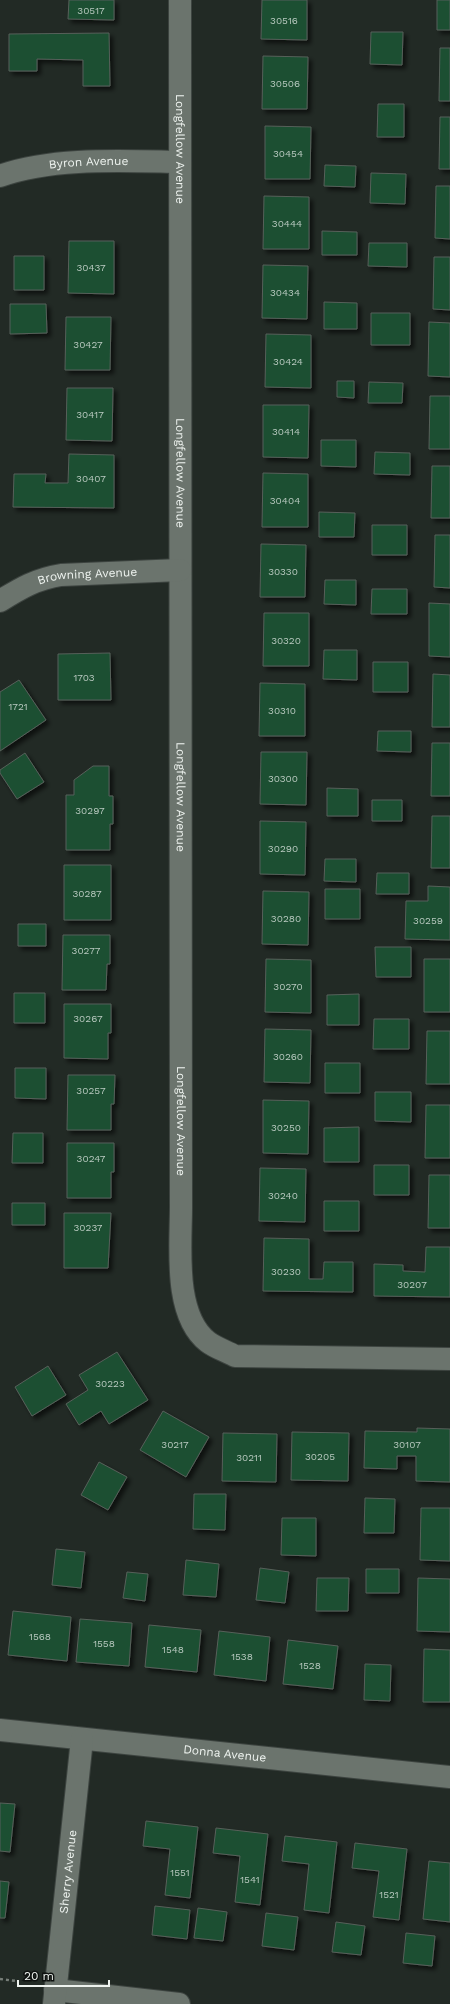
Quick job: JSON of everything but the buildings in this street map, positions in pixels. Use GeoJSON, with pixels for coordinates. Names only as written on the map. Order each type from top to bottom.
{"type":"FeatureCollection","features":[{"type":"Feature","properties":{"kind":"street","name":"Longfellow Avenue"},"geometry":{"type":"LineString","coordinates":[[180,0],[181,1222],[182,1278],[184,1298],[190,1316],[197,1330],[207,1341],[235,1356],[450,1359]]}},
{"type":"Feature","properties":{"kind":"street","name":"Byron Avenue"},"geometry":{"type":"LineString","coordinates":[[0,176],[17,170],[59,164],[179,162]]}},
{"type":"Feature","properties":{"kind":"street","name":"Browning Avenue"},"geometry":{"type":"LineString","coordinates":[[0,601],[26,585],[61,575],[180,570]]}},
{"type":"Feature","properties":{"kind":"street","name":"Donna Avenue"},"geometry":{"type":"LineString","coordinates":[[0,1730],[450,1778]]}},
{"type":"Feature","properties":{"kind":"street","name":"Sherry Avenue"},"geometry":{"type":"LineString","coordinates":[[55,1997],[82,1739]]}},
{"type":"Feature","properties":{"kind":"street"},"geometry":{"type":"LineString","coordinates":[[55,1997],[179,2004]]}},
{"type":"Feature","properties":{"kind":"path"},"geometry":{"type":"LineString","coordinates":[[0,1979],[16,1981]]}}]}
